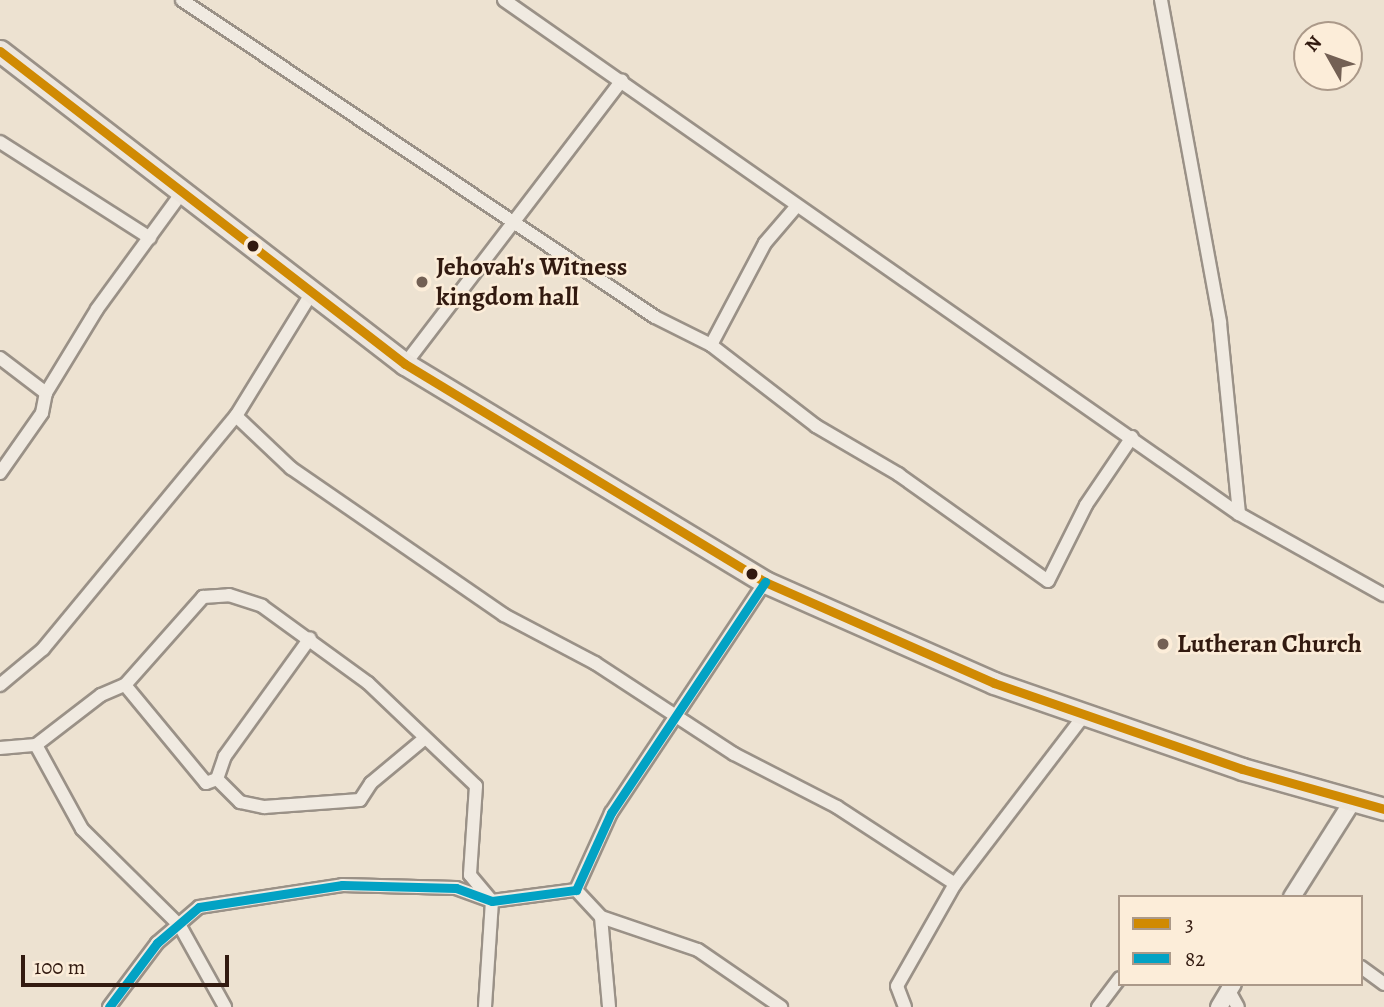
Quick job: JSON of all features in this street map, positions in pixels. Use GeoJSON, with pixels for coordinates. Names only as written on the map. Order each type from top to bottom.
{"type":"FeatureCollection","features":[{"type":"Feature","properties":{"kind":"highway"},"geometry":{"type":"LineString","coordinates":[[0,51],[180,195],[405,364],[765,582],[994,683],[1084,715],[1384,809]]}},
{"type":"Feature","properties":{"kind":"street"},"geometry":{"type":"LineString","coordinates":[[182,0],[517,219],[655,317],[711,345],[816,426],[898,474],[1048,581],[1086,505],[1132,438]]}},
{"type":"Feature","properties":{"kind":"street"},"geometry":{"type":"LineString","coordinates":[[504,0],[622,80],[795,208],[1239,514],[1384,595]]}},
{"type":"Feature","properties":{"kind":"street"},"geometry":{"type":"LineString","coordinates":[[1161,0],[1220,323],[1239,514]]}},
{"type":"Feature","properties":{"kind":"street"},"geometry":{"type":"LineString","coordinates":[[405,364],[622,80]]}},
{"type":"Feature","properties":{"kind":"street"},"geometry":{"type":"LineString","coordinates":[[0,142],[150,239]]}},
{"type":"Feature","properties":{"kind":"street"},"geometry":{"type":"LineString","coordinates":[[0,473],[42,413],[46,393],[180,195]]}},
{"type":"Feature","properties":{"kind":"street"},"geometry":{"type":"LineString","coordinates":[[711,345],[765,243],[795,208]]}},
{"type":"Feature","properties":{"kind":"street"},"geometry":{"type":"LineString","coordinates":[[0,685],[43,649],[236,416],[310,295]]}},
{"type":"Feature","properties":{"kind":"street"},"geometry":{"type":"LineString","coordinates":[[0,358],[46,393]]}},
{"type":"Feature","properties":{"kind":"street"},"geometry":{"type":"LineString","coordinates":[[236,416],[291,468],[504,615],[676,714],[955,884]]}},
{"type":"Feature","properties":{"kind":"street"},"geometry":{"type":"LineString","coordinates":[[576,890],[611,813],[765,582]]}},
{"type":"Feature","properties":{"kind":"street"},"geometry":{"type":"LineString","coordinates":[[0,748],[36,745],[125,685],[206,596],[246,599],[310,638],[368,682],[424,739],[476,786],[470,875],[492,901],[485,1007]]}},
{"type":"Feature","properties":{"kind":"street"},"geometry":{"type":"LineString","coordinates":[[217,779],[225,756],[310,638]]}},
{"type":"Feature","properties":{"kind":"street"},"geometry":{"type":"LineString","coordinates":[[125,685],[180,758],[206,783],[217,779]]}},
{"type":"Feature","properties":{"kind":"street"},"geometry":{"type":"LineString","coordinates":[[905,1007],[897,986],[955,884],[1084,715]]}},
{"type":"Feature","properties":{"kind":"street"},"geometry":{"type":"LineString","coordinates":[[217,779],[240,802],[264,807],[360,800],[371,783],[424,739]]}},
{"type":"Feature","properties":{"kind":"street"},"geometry":{"type":"LineString","coordinates":[[36,745],[82,829],[180,926],[225,1007]]}},
{"type":"Feature","properties":{"kind":"street"},"geometry":{"type":"LineString","coordinates":[[1293,895],[1354,799]]}},
{"type":"Feature","properties":{"kind":"street"},"geometry":{"type":"LineString","coordinates":[[109,1007],[158,943],[199,907],[342,885],[456,888],[492,901],[576,890]]}},
{"type":"Feature","properties":{"kind":"street"},"geometry":{"type":"LineString","coordinates":[[576,890],[601,917],[698,950],[780,1007]]}},
{"type":"Feature","properties":{"kind":"street"},"geometry":{"type":"LineString","coordinates":[[601,917],[609,1007]]}},
{"type":"Feature","properties":{"kind":"street"},"geometry":{"type":"LineString","coordinates":[[1363,968],[1384,984]]}},
{"type":"Feature","properties":{"kind":"street"},"geometry":{"type":"LineString","coordinates":[[1098,1007],[1118,981]]}},
{"type":"Feature","properties":{"kind":"street"},"geometry":{"type":"LineString","coordinates":[[1219,1007],[1231,988]]}},
{"type":"Feature","properties":{"kind":"street"},"geometry":{"type":"LineString","coordinates":[[1231,988],[1238,1007]]}},
{"type":"Feature","properties":{"kind":"transit line","name":"3"},"geometry":{"type":"LineString","coordinates":[[0,51],[405,364],[765,582],[994,683],[1242,769],[1384,809]]}},
{"type":"Feature","properties":{"kind":"transit line","name":"82"},"geometry":{"type":"LineString","coordinates":[[109,1007],[157,943],[199,907],[342,885],[456,888],[492,901],[576,890],[611,813],[765,582]]}},
{"type":"Feature","properties":{"kind":"place","name":"Jehovah's Witness kingdom hall"},"geometry":{"type":"Point","coordinates":[422,282]}},
{"type":"Feature","properties":{"kind":"place","name":"Lutheran Church"},"geometry":{"type":"Point","coordinates":[1163,644]}}]}
